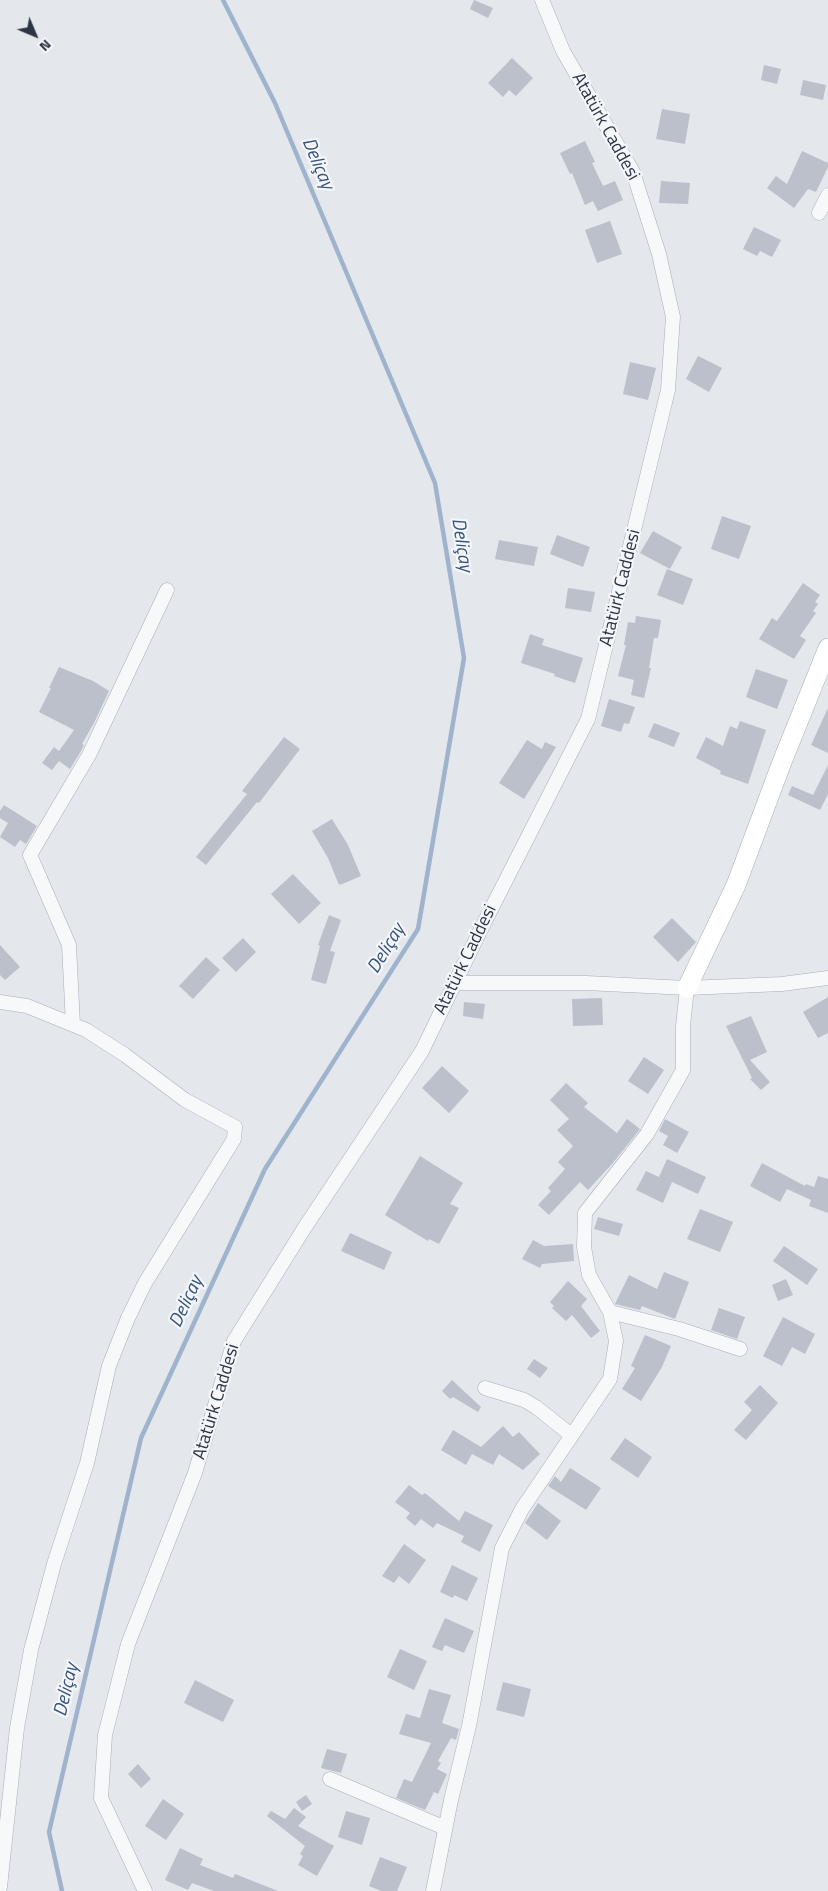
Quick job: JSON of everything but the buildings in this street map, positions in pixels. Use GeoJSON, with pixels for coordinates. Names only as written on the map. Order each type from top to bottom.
{"type":"FeatureCollection","features":[{"type":"Feature","properties":{"kind":"street","name":"Atatürk Caddesi"},"geometry":{"type":"LineString","coordinates":[[144,1891],[102,1798],[105,1735],[128,1644],[195,1472],[234,1342],[305,1227],[422,1051],[588,719],[668,390],[673,317],[659,254],[633,172],[563,51],[542,0]]}},
{"type":"Feature","properties":{"kind":"street"},"geometry":{"type":"LineString","coordinates":[[819,213],[828,194]]}},
{"type":"Feature","properties":{"kind":"street"},"geometry":{"type":"LineString","coordinates":[[73,1025],[68,945],[30,856],[89,755],[167,590]]}},
{"type":"Feature","properties":{"kind":"street"},"geometry":{"type":"LineString","coordinates":[[433,1891],[445,1828],[469,1726],[502,1548],[522,1509],[610,1379],[616,1341],[610,1312],[589,1275],[584,1247],[586,1213],[647,1134],[683,1070],[683,1026],[687,988],[736,885],[782,762],[828,648]]}},
{"type":"Feature","properties":{"kind":"street"},"geometry":{"type":"LineString","coordinates":[[455,983],[586,983],[687,988],[782,984],[828,978]]}},
{"type":"Feature","properties":{"kind":"street"},"geometry":{"type":"LineString","coordinates":[[0,1002],[27,1006],[86,1030],[125,1055],[186,1100],[235,1127],[234,1139],[145,1283],[128,1318],[109,1366],[88,1464],[54,1564],[31,1650],[17,1728],[0,1887]]}},
{"type":"Feature","properties":{"kind":"street"},"geometry":{"type":"LineString","coordinates":[[610,1312],[679,1329],[740,1349]]}},
{"type":"Feature","properties":{"kind":"street"},"geometry":{"type":"LineString","coordinates":[[485,1388],[524,1400],[572,1435]]}},
{"type":"Feature","properties":{"kind":"street"},"geometry":{"type":"LineString","coordinates":[[330,1779],[445,1828]]}},
{"type":"Feature","properties":{"kind":"waterway","name":"Deliçay"},"geometry":{"type":"LineString","coordinates":[[62,1891],[49,1832],[141,1438],[265,1169],[418,929],[464,658],[435,483],[275,103],[223,0]]}}]}
